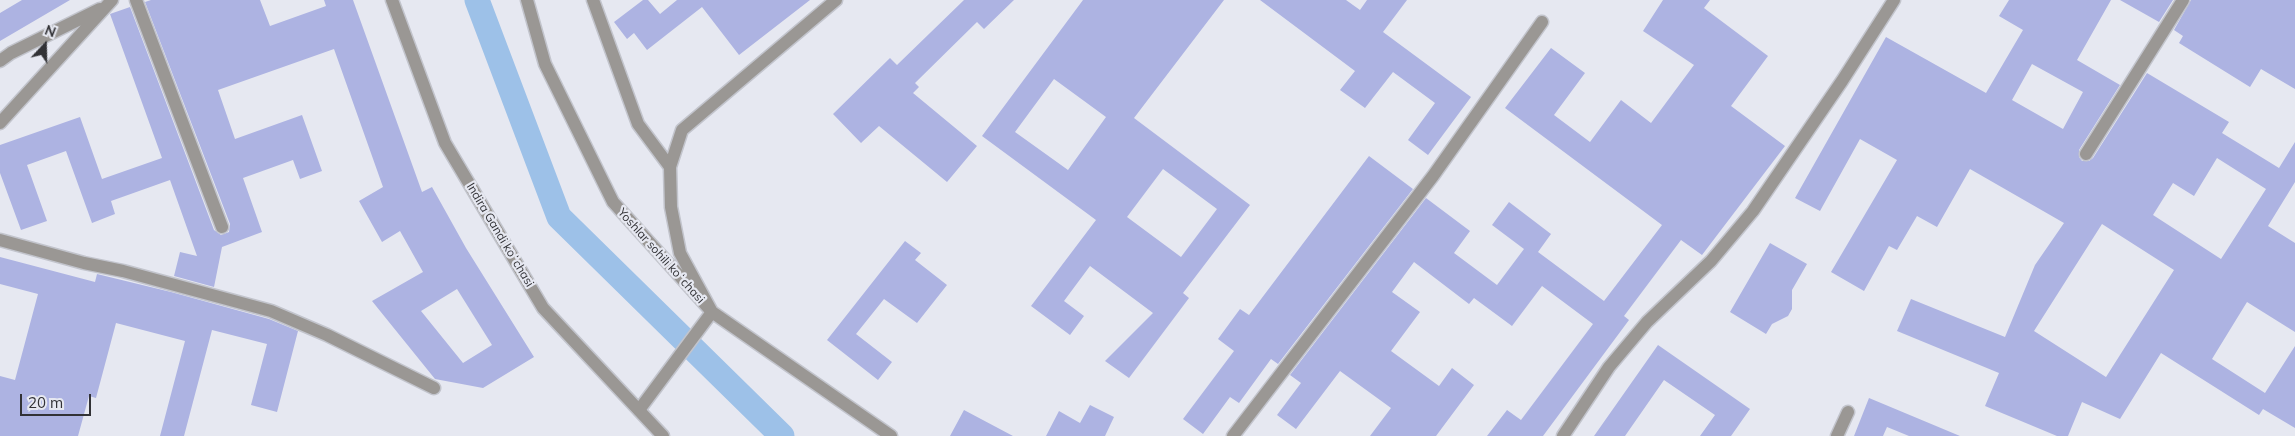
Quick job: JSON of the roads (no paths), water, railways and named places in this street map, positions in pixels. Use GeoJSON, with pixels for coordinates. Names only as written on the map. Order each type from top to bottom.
{"type":"FeatureCollection","features":[{"type":"Feature","properties":{"kind":"street"},"geometry":{"type":"LineString","coordinates":[[136,0],[222,227]]}},
{"type":"Feature","properties":{"kind":"street","name":"Indira Gandi koʻchasi"},"geometry":{"type":"LineString","coordinates":[[392,0],[445,144],[543,308],[663,436]]}},
{"type":"Feature","properties":{"kind":"street","name":"Yoshlar sohili koʻchasi"},"geometry":{"type":"LineString","coordinates":[[527,0],[545,64],[613,202],[712,312],[890,436]]}},
{"type":"Feature","properties":{"kind":"street"},"geometry":{"type":"LineString","coordinates":[[593,0],[638,124],[670,167]]}},
{"type":"Feature","properties":{"kind":"street"},"geometry":{"type":"LineString","coordinates":[[638,410],[712,312],[680,253],[671,207],[670,167],[682,130],[836,0]]}},
{"type":"Feature","properties":{"kind":"street"},"geometry":{"type":"LineString","coordinates":[[1563,436],[1609,367],[1647,322],[1711,261],[1753,211],[1842,81],[1894,0]]}},
{"type":"Feature","properties":{"kind":"street"},"geometry":{"type":"LineString","coordinates":[[2086,154],[2183,0]]}},
{"type":"Feature","properties":{"kind":"street"},"geometry":{"type":"LineString","coordinates":[[0,60],[110,3]]}},
{"type":"Feature","properties":{"kind":"street"},"geometry":{"type":"LineString","coordinates":[[0,124],[110,3]]}},
{"type":"Feature","properties":{"kind":"street"},"geometry":{"type":"LineString","coordinates":[[1233,436],[1433,176],[1542,22]]}},
{"type":"Feature","properties":{"kind":"street"},"geometry":{"type":"LineString","coordinates":[[0,240],[84,263],[123,270],[271,311],[327,335],[434,388]]}},
{"type":"Feature","properties":{"kind":"street"},"geometry":{"type":"LineString","coordinates":[[1837,436],[1848,412]]}},
{"type":"Feature","properties":{"kind":"waterway"},"geometry":{"type":"LineString","coordinates":[[477,0],[559,217],[782,436]]}}]}
